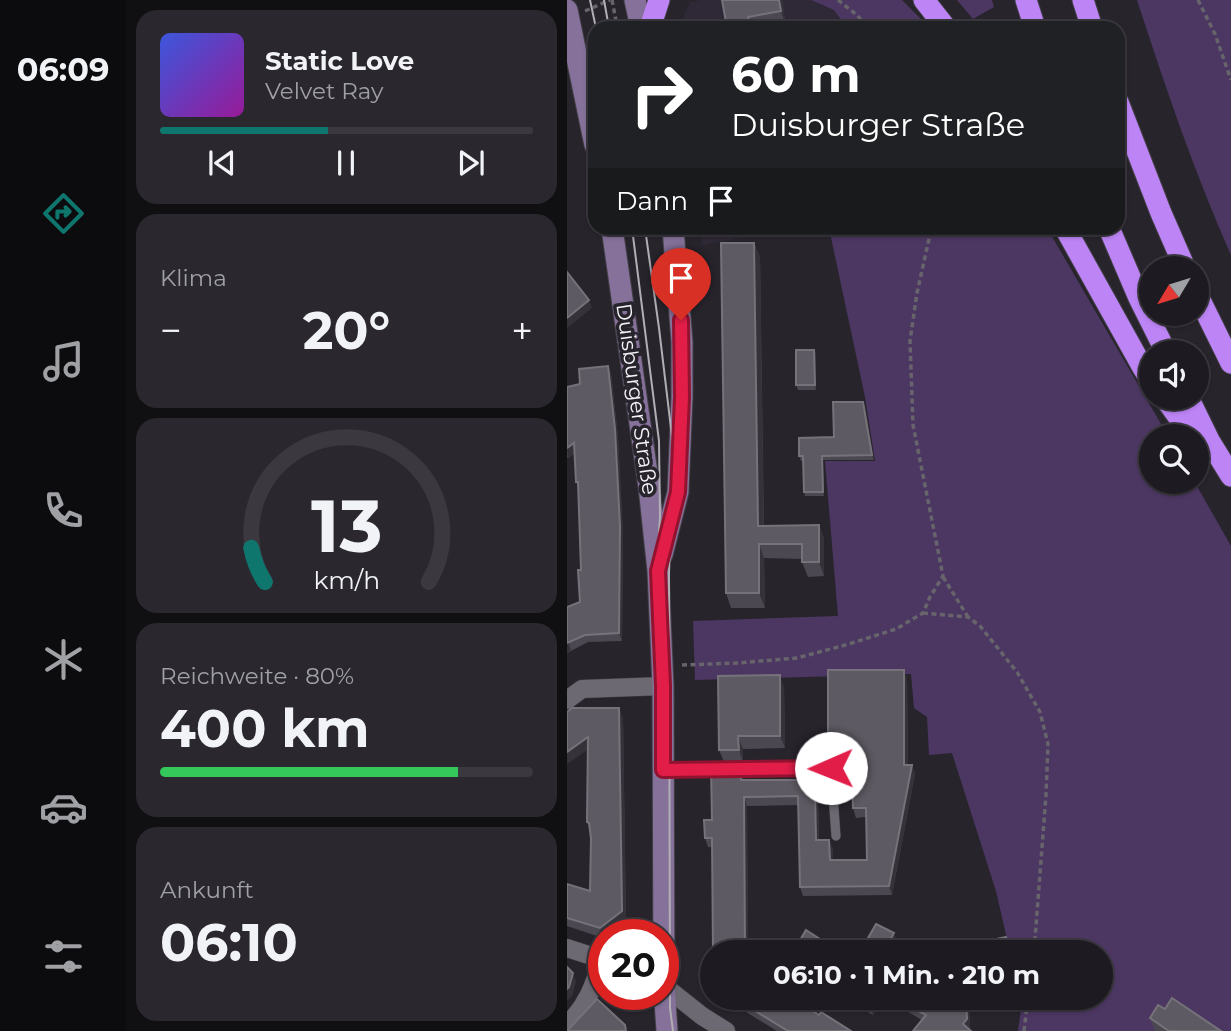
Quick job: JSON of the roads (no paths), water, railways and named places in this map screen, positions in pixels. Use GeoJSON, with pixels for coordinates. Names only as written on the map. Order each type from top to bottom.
{"type":"FeatureCollection","features":[{"type":"Feature","properties":{"kind":"highway"},"geometry":{"type":"LineString","coordinates":[[652,21],[659,0]]}},
{"type":"Feature","properties":{"kind":"highway"},"geometry":{"type":"LineString","coordinates":[[924,0],[940,21]]}},
{"type":"Feature","properties":{"kind":"highway"},"geometry":{"type":"LineString","coordinates":[[1026,0],[1033,21]]}},
{"type":"Feature","properties":{"kind":"highway"},"geometry":{"type":"LineString","coordinates":[[1083,0],[1090,21]]}},
{"type":"Feature","properties":{"kind":"highway"},"geometry":{"type":"LineString","coordinates":[[1125,120],[1180,256]]}},
{"type":"Feature","properties":{"kind":"highway"},"geometry":{"type":"LineString","coordinates":[[1069,235],[1139,361]]}},
{"type":"Feature","properties":{"kind":"highway"},"geometry":{"type":"LineString","coordinates":[[1112,235],[1160,340]]}},
{"type":"Feature","properties":{"kind":"highway"},"geometry":{"type":"LineString","coordinates":[[1209,318],[1231,363]]}},
{"type":"Feature","properties":{"kind":"highway"},"geometry":{"type":"LineString","coordinates":[[1194,410],[1231,476]]}},
{"type":"Feature","properties":{"kind":"highway"},"geometry":{"type":"LineString","coordinates":[[1209,458],[1231,488]]}},
{"type":"Feature","properties":{"kind":"main road"},"geometry":{"type":"LineString","coordinates":[[635,0],[640,21]]}},
{"type":"Feature","properties":{"kind":"main road"},"geometry":{"type":"LineString","coordinates":[[567,10],[588,111]]}},
{"type":"Feature","properties":{"kind":"main road","name":"Duisburger Straße"},"geometry":{"type":"LineString","coordinates":[[613,235],[649,486],[658,571],[662,676],[664,919]]}},
{"type":"Feature","properties":{"kind":"main road","name":"Duisburger Straße"},"geometry":{"type":"LineString","coordinates":[[658,571],[679,479],[682,342],[674,235]]}},
{"type":"Feature","properties":{"kind":"main road","name":"Duisburger Straße"},"geometry":{"type":"LineString","coordinates":[[666,1010],[667,1031]]}},
{"type":"Feature","properties":{"kind":"street"},"geometry":{"type":"LineString","coordinates":[[567,700],[582,689],[662,676]]}},
{"type":"Feature","properties":{"kind":"street"},"geometry":{"type":"LineString","coordinates":[[567,948],[588,955]]}},
{"type":"Feature","properties":{"kind":"street"},"geometry":{"type":"LineString","coordinates":[[567,1025],[588,997]]}},
{"type":"Feature","properties":{"kind":"street"},"geometry":{"type":"LineString","coordinates":[[679,998],[726,1031]]}},
{"type":"Feature","properties":{"kind":"lane"},"geometry":{"type":"LineString","coordinates":[[663,770],[831,768],[836,836]]}},
{"type":"Feature","properties":{"kind":"tram line"},"geometry":{"type":"LineString","coordinates":[[590,0],[594,21]]}},
{"type":"Feature","properties":{"kind":"tram line"},"geometry":{"type":"LineString","coordinates":[[604,0],[608,21]]}},
{"type":"Feature","properties":{"kind":"tram line"},"geometry":{"type":"LineString","coordinates":[[633,235],[659,441],[660,517],[656,580],[660,695]]}},
{"type":"Feature","properties":{"kind":"tram line"},"geometry":{"type":"LineString","coordinates":[[646,235],[673,445],[669,574],[670,1008],[673,1031]]}}]}
